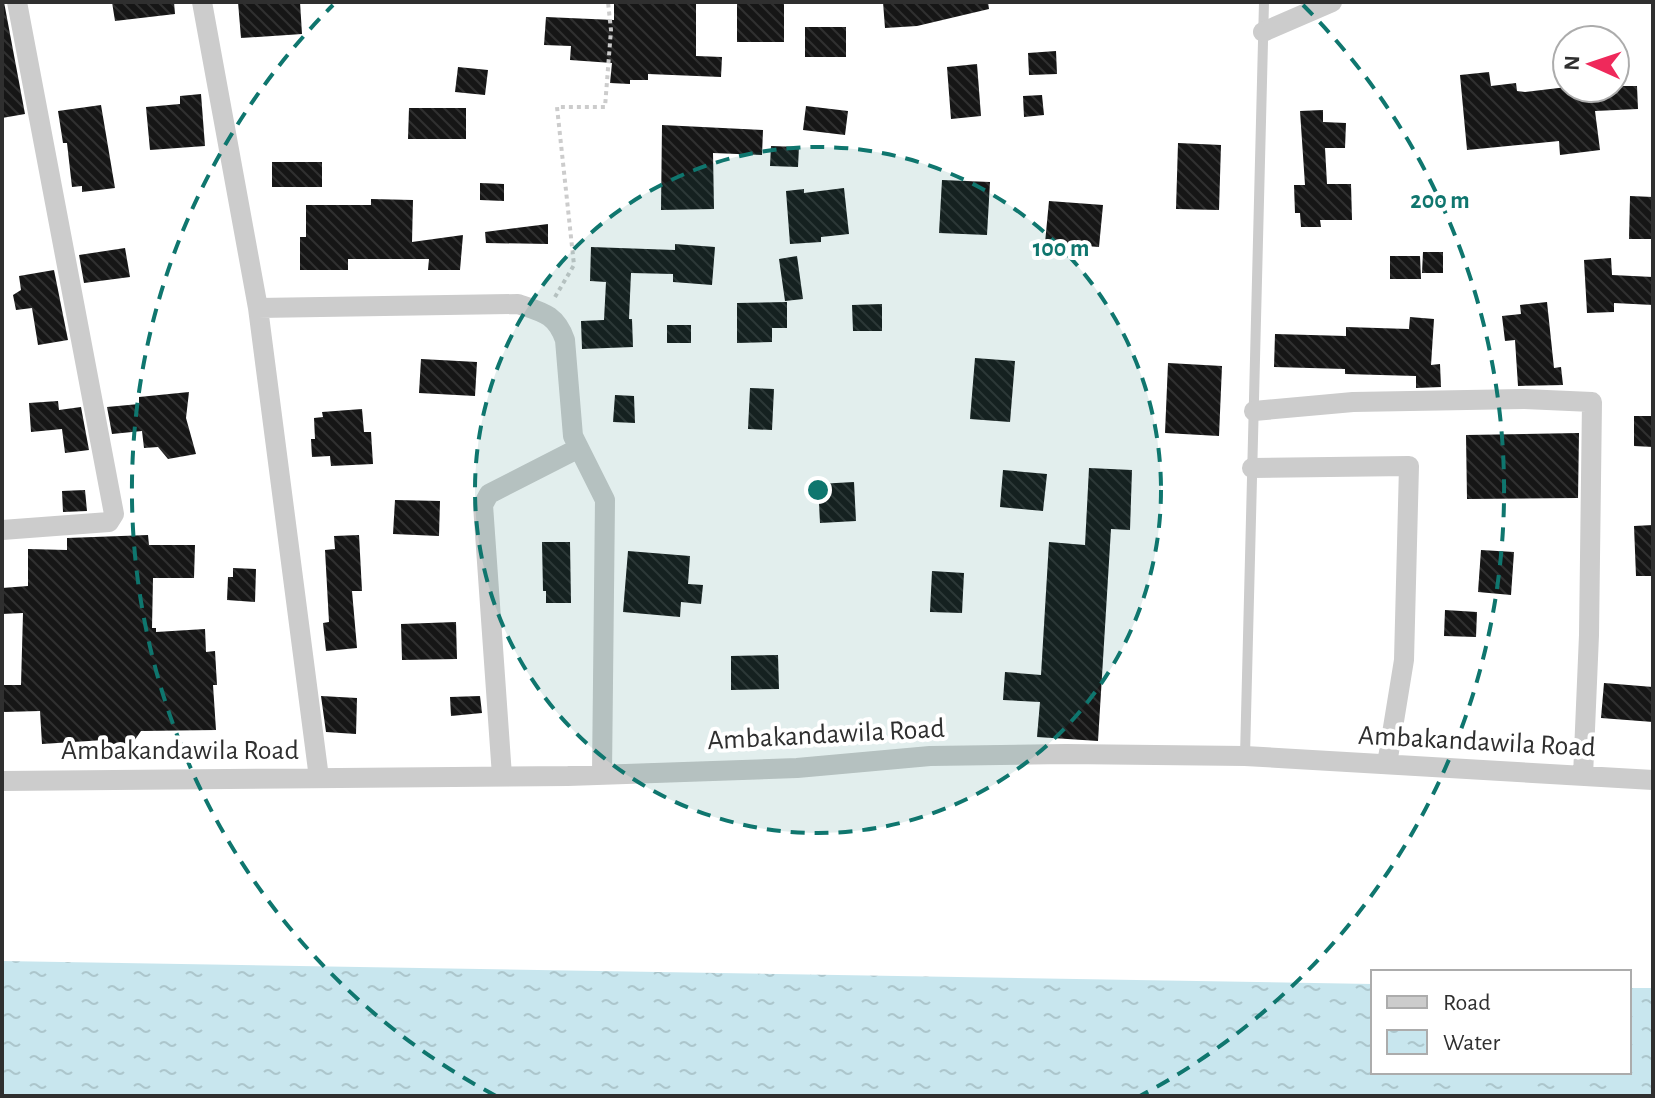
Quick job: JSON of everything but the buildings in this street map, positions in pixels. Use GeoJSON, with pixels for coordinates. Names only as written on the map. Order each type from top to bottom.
{"type":"FeatureCollection","features":[{"type":"Feature","properties":{"kind":"street"},"geometry":{"type":"LineString","coordinates":[[2,530],[109,522],[114,514],[17,2]]}},
{"type":"Feature","properties":{"kind":"street"},"geometry":{"type":"LineString","coordinates":[[202,2],[258,308],[319,778]]}},
{"type":"Feature","properties":{"kind":"street"},"geometry":{"type":"LineString","coordinates":[[1263,32],[1332,2]]}},
{"type":"Feature","properties":{"kind":"street"},"geometry":{"type":"LineString","coordinates":[[258,308],[518,304],[546,313],[560,325],[565,340],[573,436],[605,500],[602,774]]}},
{"type":"Feature","properties":{"kind":"street"},"geometry":{"type":"LineString","coordinates":[[1254,411],[1353,402],[1524,399],[1592,402],[1583,776]]}},
{"type":"Feature","properties":{"kind":"street"},"geometry":{"type":"LineString","coordinates":[[502,776],[483,505],[489,494],[579,448]]}},
{"type":"Feature","properties":{"kind":"street"},"geometry":{"type":"LineString","coordinates":[[1252,468],[1409,466],[1404,660],[1387,764]]}},
{"type":"Feature","properties":{"kind":"street","name":"Ambakandawila Road"},"geometry":{"type":"LineString","coordinates":[[2,781],[602,774],[797,768],[930,756],[1066,754],[1245,756],[1653,780]]}},
{"type":"Feature","properties":{"kind":"lane"},"geometry":{"type":"LineString","coordinates":[[1245,756],[1264,2]]}},
{"type":"Feature","properties":{"kind":"path"},"geometry":{"type":"LineString","coordinates":[[546,313],[574,265],[557,107],[605,107],[611,30],[608,2]]}},
{"type":"Feature","properties":{"kind":"water"},"geometry":{"type":"Polygon","coordinates":[[[2,961],[1371,984],[1371,1074],[1631,1074],[1631,988],[1653,988],[1653,1096],[2,1096],[2,961]]]}}]}
